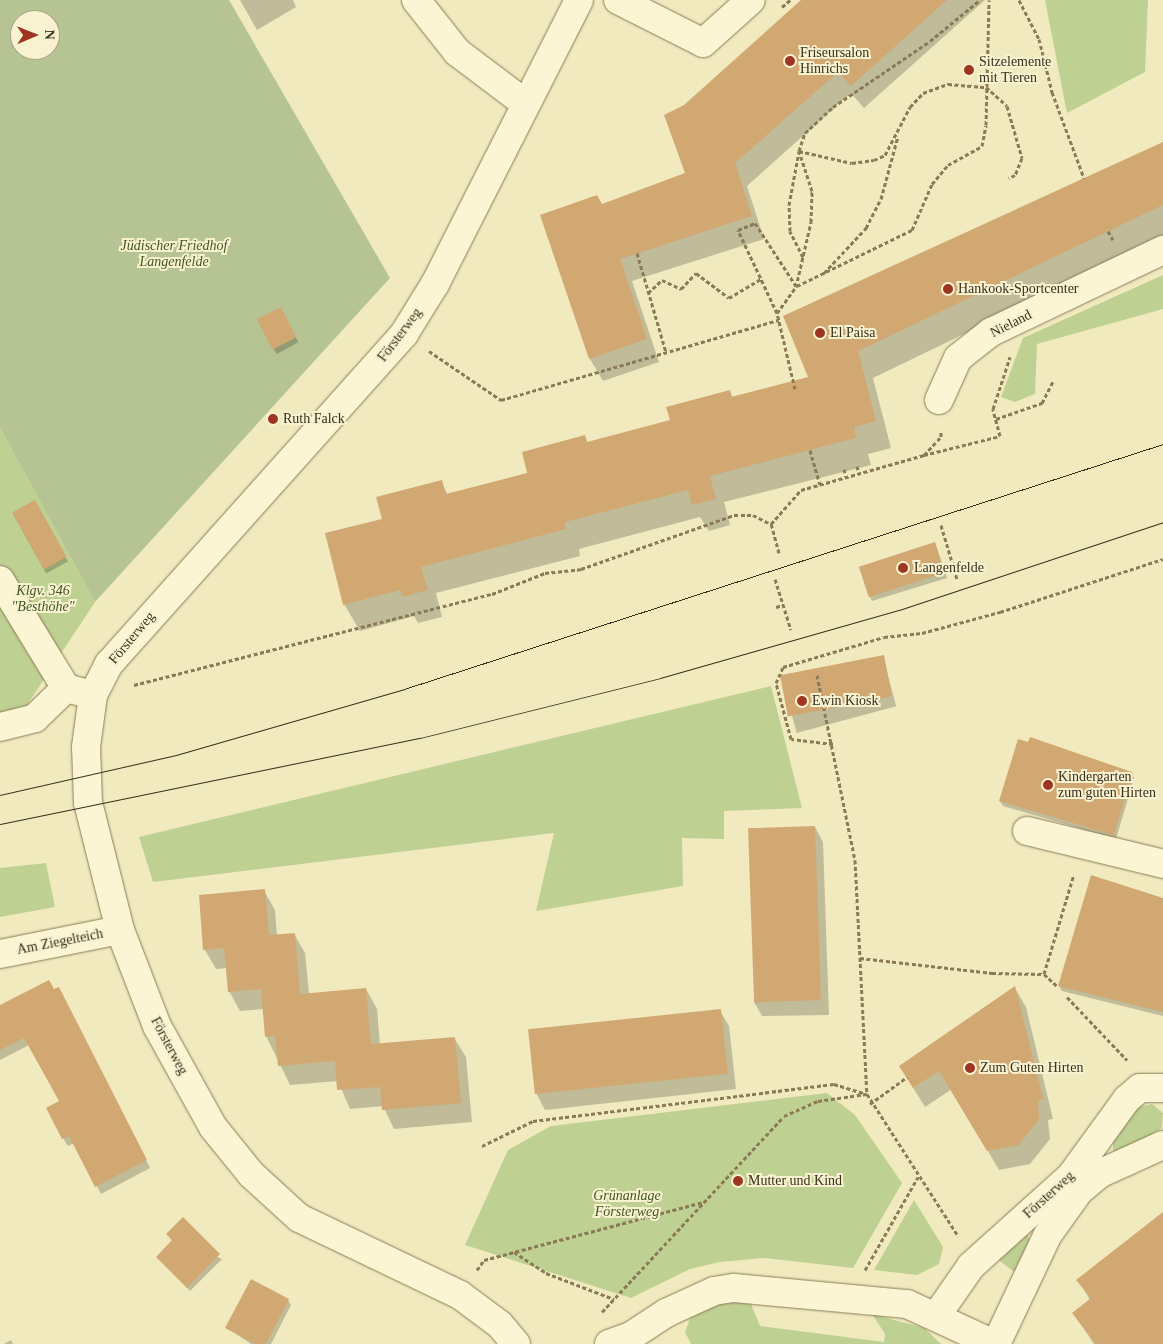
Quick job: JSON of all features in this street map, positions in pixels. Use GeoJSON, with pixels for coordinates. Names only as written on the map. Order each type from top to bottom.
{"type":"FeatureCollection","features":[{"type":"Feature","properties":{"kind":"street"},"geometry":{"type":"LineString","coordinates":[[416,0],[457,52],[526,104]]}},
{"type":"Feature","properties":{"kind":"street","name":"Försterweg"},"geometry":{"type":"LineString","coordinates":[[516,1344],[493,1319],[460,1295],[299,1218],[251,1174],[213,1127],[157,1026],[120,930],[88,803],[86,747],[94,696],[109,664],[404,334],[435,284],[579,0]]}},
{"type":"Feature","properties":{"kind":"street"},"geometry":{"type":"LineString","coordinates":[[618,0],[703,43],[750,0]]}},
{"type":"Feature","properties":{"kind":"street","name":"Nieland"},"geometry":{"type":"LineString","coordinates":[[939,400],[958,358],[991,332],[1163,250]]}},
{"type":"Feature","properties":{"kind":"street"},"geometry":{"type":"LineString","coordinates":[[0,580],[66,688],[94,696]]}},
{"type":"Feature","properties":{"kind":"street"},"geometry":{"type":"LineString","coordinates":[[0,726],[34,718],[66,688]]}},
{"type":"Feature","properties":{"kind":"street"},"geometry":{"type":"LineString","coordinates":[[1027,831],[1163,864]]}},
{"type":"Feature","properties":{"kind":"street","name":"Am Ziegelteich"},"geometry":{"type":"LineString","coordinates":[[0,954],[120,930]]}},
{"type":"Feature","properties":{"kind":"street","name":"Försterweg"},"geometry":{"type":"LineString","coordinates":[[937,1315],[977,1260],[1071,1176],[1127,1099],[1140,1088],[1163,1088]]}},
{"type":"Feature","properties":{"kind":"street","name":"Försterweg"},"geometry":{"type":"LineString","coordinates":[[631,1342],[666,1313],[714,1291],[761,1288],[850,1296],[907,1304],[937,1315],[995,1344],[1047,1236],[1079,1191],[1099,1174],[1163,1146]]}},
{"type":"Feature","properties":{"kind":"path"},"geometry":{"type":"LineString","coordinates":[[803,257],[790,222],[799,150],[806,133],[833,107],[930,41],[980,0]]}},
{"type":"Feature","properties":{"kind":"path"},"geometry":{"type":"LineString","coordinates":[[796,287],[912,230],[932,184],[948,165],[982,146],[989,0]]}},
{"type":"Feature","properties":{"kind":"path"},"geometry":{"type":"LineString","coordinates":[[1019,0],[1039,39],[1052,92],[1084,178]]}},
{"type":"Feature","properties":{"kind":"path"},"geometry":{"type":"LineString","coordinates":[[823,274],[866,228],[881,200],[899,133],[910,107],[923,93],[948,84],[986,87],[1007,106],[1017,129],[1022,158],[1015,174],[1008,178]]}},
{"type":"Feature","properties":{"kind":"path"},"geometry":{"type":"LineString","coordinates":[[799,150],[852,163],[874,160],[885,155],[899,133]]}},
{"type":"Feature","properties":{"kind":"path"},"geometry":{"type":"LineString","coordinates":[[777,313],[796,287],[803,257],[812,191],[799,150]]}},
{"type":"Feature","properties":{"kind":"path"},"geometry":{"type":"LineString","coordinates":[[795,389],[777,313],[738,230],[755,223],[796,287]]}},
{"type":"Feature","properties":{"kind":"path"},"geometry":{"type":"LineString","coordinates":[[637,254],[666,352]]}},
{"type":"Feature","properties":{"kind":"path"},"geometry":{"type":"LineString","coordinates":[[648,293],[662,280],[681,289],[696,273],[729,298],[761,279]]}},
{"type":"Feature","properties":{"kind":"path"},"geometry":{"type":"LineString","coordinates":[[771,524],[801,490],[924,455],[1000,436],[993,408],[1024,317]]}},
{"type":"Feature","properties":{"kind":"path"},"geometry":{"type":"LineString","coordinates":[[404,334],[501,400],[779,320]]}},
{"type":"Feature","properties":{"kind":"path"},"geometry":{"type":"LineString","coordinates":[[996,419],[1042,403],[1053,381]]}},
{"type":"Feature","properties":{"kind":"path"},"geometry":{"type":"LineString","coordinates":[[924,455],[941,437],[939,400]]}},
{"type":"Feature","properties":{"kind":"path"},"geometry":{"type":"LineString","coordinates":[[810,450],[820,485]]}},
{"type":"Feature","properties":{"kind":"path"},"geometry":{"type":"LineString","coordinates":[[857,466],[859,474]]}},
{"type":"Feature","properties":{"kind":"path"},"geometry":{"type":"LineString","coordinates":[[844,469],[846,477]]}},
{"type":"Feature","properties":{"kind":"path"},"geometry":{"type":"LineString","coordinates":[[94,696],[492,594],[545,573],[580,569],[734,515],[753,515],[771,524],[779,553]]}},
{"type":"Feature","properties":{"kind":"path"},"geometry":{"type":"LineString","coordinates":[[941,525],[957,579]]}},
{"type":"Feature","properties":{"kind":"path"},"geometry":{"type":"LineString","coordinates":[[833,744],[791,739],[776,683],[783,667],[884,637],[922,633],[1000,612],[1163,559]]}},
{"type":"Feature","properties":{"kind":"path"},"geometry":{"type":"LineString","coordinates":[[775,578],[791,630]]}},
{"type":"Feature","properties":{"kind":"path"},"geometry":{"type":"LineString","coordinates":[[776,607],[784,604]]}},
{"type":"Feature","properties":{"kind":"path"},"geometry":{"type":"LineString","coordinates":[[817,675],[833,744],[855,860],[867,1094],[870,1104],[918,1177],[977,1260]]}},
{"type":"Feature","properties":{"kind":"path"},"geometry":{"type":"LineString","coordinates":[[1044,974],[1074,876]]}},
{"type":"Feature","properties":{"kind":"path"},"geometry":{"type":"LineString","coordinates":[[860,958],[992,973],[1044,974],[1058,987]]}},
{"type":"Feature","properties":{"kind":"path"},"geometry":{"type":"LineString","coordinates":[[1067,997],[1127,1061]]}},
{"type":"Feature","properties":{"kind":"path"},"geometry":{"type":"LineString","coordinates":[[870,1104],[907,1077]]}},
{"type":"Feature","properties":{"kind":"path"},"geometry":{"type":"LineString","coordinates":[[482,1146],[533,1121],[834,1084],[867,1094]]}},
{"type":"Feature","properties":{"kind":"path"},"geometry":{"type":"LineString","coordinates":[[596,1318],[784,1116],[818,1101],[867,1094]]}},
{"type":"Feature","properties":{"kind":"path"},"geometry":{"type":"LineString","coordinates":[[850,1296],[918,1177]]}},
{"type":"Feature","properties":{"kind":"path"},"geometry":{"type":"LineString","coordinates":[[460,1295],[484,1260],[704,1201]]}},
{"type":"Feature","properties":{"kind":"path"},"geometry":{"type":"LineString","coordinates":[[514,1252],[546,1273],[614,1299]]}},
{"type":"Feature","properties":{"kind":"green space","name":"Jüdischer Friedhof Langenfelde"},"geometry":{"type":"Polygon","coordinates":[[[0,0],[229,0],[390,278],[95,602],[0,428],[0,0]]]}},
{"type":"Feature","properties":{"kind":"green space"},"geometry":{"type":"Polygon","coordinates":[[[1045,0],[1148,0],[1145,72],[1067,113],[1045,0]]]}},
{"type":"Feature","properties":{"kind":"green space"},"geometry":{"type":"Polygon","coordinates":[[[1163,275],[1163,309],[1037,344],[1035,394],[1015,402],[1001,397],[1023,338],[1163,275]]]}},
{"type":"Feature","properties":{"kind":"green space","name":"Klgv. 346 \"Besthöhe\""},"geometry":{"type":"Polygon","coordinates":[[[0,428],[95,602],[19,717],[0,720],[0,428]]]}},
{"type":"Feature","properties":{"kind":"green space"},"geometry":{"type":"Polygon","coordinates":[[[771,686],[802,808],[724,811],[724,839],[682,838],[683,886],[536,911],[554,833],[153,882],[139,837],[771,686]]]}},
{"type":"Feature","properties":{"kind":"green space"},"geometry":{"type":"Polygon","coordinates":[[[46,863],[55,907],[0,917],[0,868],[46,863]]]}},
{"type":"Feature","properties":{"kind":"green space","name":"Grünanlage Försterweg"},"geometry":{"type":"Polygon","coordinates":[[[827,1093],[855,1115],[902,1183],[853,1268],[765,1258],[720,1262],[690,1269],[631,1298],[465,1245],[508,1150],[551,1126],[827,1093]]]}},
{"type":"Feature","properties":{"kind":"green space"},"geometry":{"type":"Polygon","coordinates":[[[1152,1104],[1163,1113],[1162,1128],[1128,1149],[1113,1151],[1113,1138],[1139,1107],[1152,1104]]]}},
{"type":"Feature","properties":{"kind":"green space"},"geometry":{"type":"Polygon","coordinates":[[[914,1200],[943,1247],[939,1264],[917,1275],[874,1270],[914,1200]]]}},
{"type":"Feature","properties":{"kind":"green space"},"geometry":{"type":"Polygon","coordinates":[[[1027,1233],[1030,1241],[1014,1272],[995,1257],[1027,1233]]]}},
{"type":"Feature","properties":{"kind":"green space"},"geometry":{"type":"Polygon","coordinates":[[[749,1299],[760,1326],[884,1342],[885,1334],[872,1314],[924,1328],[941,1344],[691,1344],[685,1332],[691,1316],[717,1304],[749,1299]]]}},
{"type":"Feature","properties":{"kind":"building"},"geometry":{"type":"Polygon","coordinates":[[[801,0],[947,0],[851,86],[838,72],[735,163],[752,216],[620,259],[647,339],[589,359],[540,215],[597,195],[602,204],[685,173],[664,115],[684,105],[801,0]]]}},
{"type":"Feature","properties":{"kind":"building"},"geometry":{"type":"Polygon","coordinates":[[[1163,142],[1163,205],[858,351],[876,421],[854,427],[856,438],[710,476],[716,499],[692,505],[688,490],[565,522],[566,529],[421,567],[428,590],[402,597],[400,590],[343,605],[325,533],[382,519],[376,497],[442,480],[446,494],[527,473],[522,452],[585,435],[587,442],[670,420],[666,407],[730,390],[731,397],[808,377],[783,316],[1163,142]]]}},
{"type":"Feature","properties":{"kind":"building"},"geometry":{"type":"Polygon","coordinates":[[[281,307],[296,337],[272,350],[257,319],[281,307]]]}},
{"type":"Feature","properties":{"kind":"building"},"geometry":{"type":"Polygon","coordinates":[[[35,500],[67,557],[44,569],[12,513],[35,500]]]}},
{"type":"Feature","properties":{"kind":"building"},"geometry":{"type":"Polygon","coordinates":[[[935,542],[945,572],[869,597],[859,567],[935,542]]]}},
{"type":"Feature","properties":{"kind":"building"},"geometry":{"type":"Polygon","coordinates":[[[884,655],[892,696],[788,716],[780,675],[884,655]]]}},
{"type":"Feature","properties":{"kind":"building","name":"Kindergarten zum guten Hirten"},"geometry":{"type":"Polygon","coordinates":[[[1030,737],[1132,772],[1114,835],[999,801],[1018,739],[1028,742],[1030,737]]]}},
{"type":"Feature","properties":{"kind":"building"},"geometry":{"type":"Polygon","coordinates":[[[815,826],[821,1000],[754,1002],[748,828],[815,826]]]}},
{"type":"Feature","properties":{"kind":"building"},"geometry":{"type":"Polygon","coordinates":[[[1091,875],[1163,898],[1163,1012],[1058,986],[1091,875]]]}},
{"type":"Feature","properties":{"kind":"building"},"geometry":{"type":"Polygon","coordinates":[[[265,889],[269,935],[295,933],[300,994],[366,988],[371,1044],[455,1037],[461,1103],[382,1110],[380,1087],[337,1090],[335,1061],[278,1066],[275,1036],[265,1037],[261,989],[228,992],[224,948],[203,950],[199,895],[265,889]]]}},
{"type":"Feature","properties":{"kind":"building"},"geometry":{"type":"Polygon","coordinates":[[[49,980],[54,989],[59,987],[147,1160],[95,1187],[69,1136],[62,1139],[46,1108],[59,1101],[24,1038],[0,1050],[0,1005],[49,980]]]}},
{"type":"Feature","properties":{"kind":"building","name":"Zum Guten Hirten"},"geometry":{"type":"Polygon","coordinates":[[[1015,986],[1043,1099],[1038,1101],[1039,1119],[1019,1145],[987,1151],[939,1071],[913,1088],[899,1066],[1015,986]]]}},
{"type":"Feature","properties":{"kind":"building"},"geometry":{"type":"Polygon","coordinates":[[[721,1009],[728,1074],[535,1094],[528,1029],[721,1009]]]}},
{"type":"Feature","properties":{"kind":"building"},"geometry":{"type":"Polygon","coordinates":[[[1163,1212],[1163,1344],[1096,1344],[1072,1313],[1091,1298],[1076,1280],[1163,1212]]]}},
{"type":"Feature","properties":{"kind":"building"},"geometry":{"type":"Polygon","coordinates":[[[183,1217],[220,1254],[187,1288],[156,1257],[172,1240],[166,1234],[183,1217]]]}},
{"type":"Feature","properties":{"kind":"building"},"geometry":{"type":"Polygon","coordinates":[[[251,1279],[289,1299],[266,1344],[256,1344],[225,1328],[251,1279]]]}},
{"type":"Feature","properties":{"kind":"tram line"},"geometry":{"type":"LineString","coordinates":[[0,795],[176,755],[404,689],[1163,444]]}},
{"type":"Feature","properties":{"kind":"tram line"},"geometry":{"type":"LineString","coordinates":[[0,824],[420,738],[660,678],[899,610],[1163,522]]}},
{"type":"Feature","properties":{"kind":"place","name":"Friseursalon Hinrichs"},"geometry":{"type":"Point","coordinates":[790,61]}},
{"type":"Feature","properties":{"kind":"place","name":"Sitzelemente mit Tieren"},"geometry":{"type":"Point","coordinates":[969,70]}},
{"type":"Feature","properties":{"kind":"place","name":"Hankook-Sportcenter"},"geometry":{"type":"Point","coordinates":[948,289]}},
{"type":"Feature","properties":{"kind":"place","name":"El Paisa"},"geometry":{"type":"Point","coordinates":[820,333]}},
{"type":"Feature","properties":{"kind":"place","name":"Ruth Falck"},"geometry":{"type":"Point","coordinates":[273,419]}},
{"type":"Feature","properties":{"kind":"place","name":"Langenfelde"},"geometry":{"type":"Point","coordinates":[903,568]}},
{"type":"Feature","properties":{"kind":"place","name":"Ewin Kiosk"},"geometry":{"type":"Point","coordinates":[802,701]}},
{"type":"Feature","properties":{"kind":"place","name":"Kindergarten zum guten Hirten"},"geometry":{"type":"Point","coordinates":[1048,785]}},
{"type":"Feature","properties":{"kind":"place","name":"Zum Guten Hirten"},"geometry":{"type":"Point","coordinates":[970,1068]}},
{"type":"Feature","properties":{"kind":"place","name":"Mutter und Kind"},"geometry":{"type":"Point","coordinates":[738,1181]}}]}
